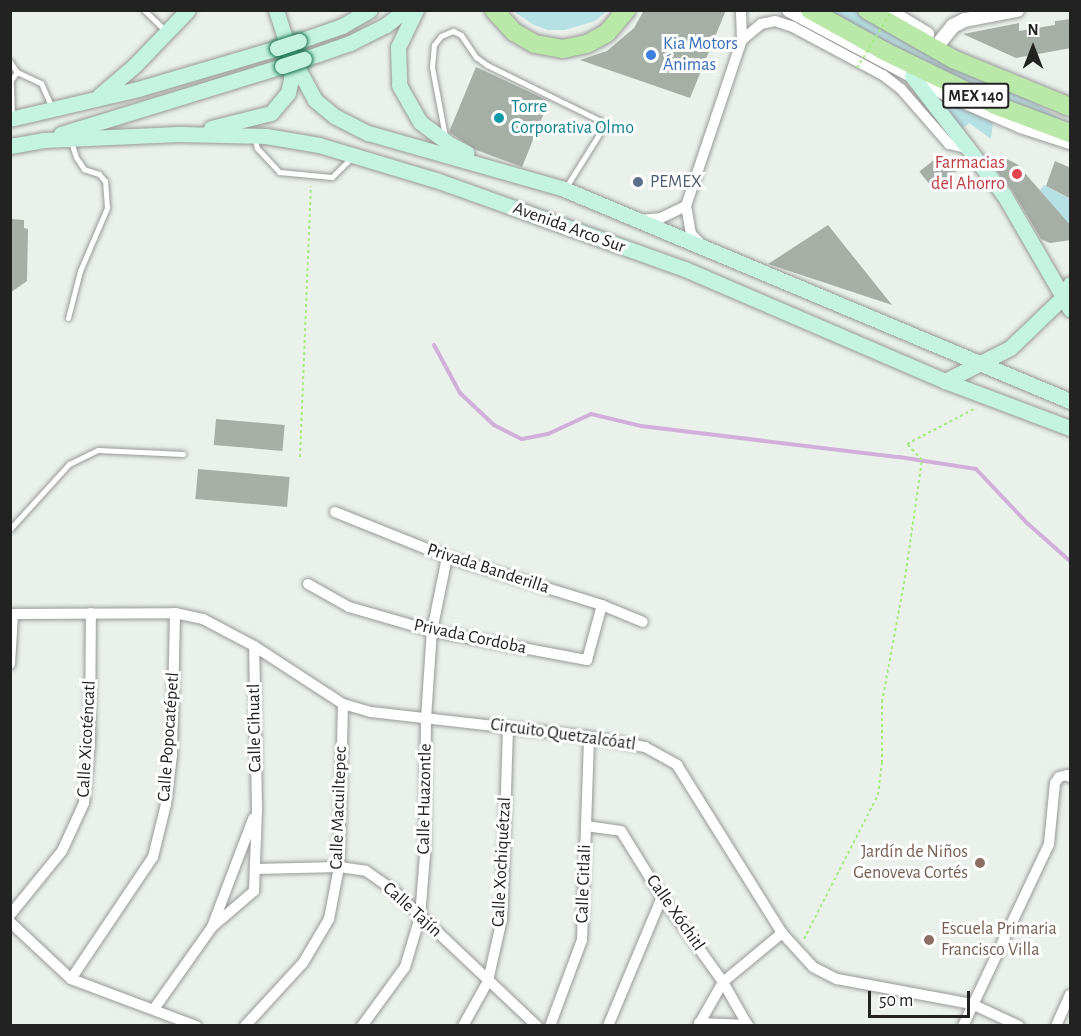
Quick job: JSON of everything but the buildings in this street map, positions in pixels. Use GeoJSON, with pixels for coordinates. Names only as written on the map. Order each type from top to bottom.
{"type":"FeatureCollection","features":[{"type":"Feature","properties":{"kind":"highway"},"geometry":{"type":"LineString","coordinates":[[494,10],[514,32],[535,44],[563,49],[587,44],[607,33],[627,10]]}},
{"type":"Feature","properties":{"kind":"highway","name":"MEX 140"},"geometry":{"type":"LineString","coordinates":[[810,10],[884,51],[995,105],[1071,134]]}},
{"type":"Feature","properties":{"kind":"highway","name":"MEX 140"},"geometry":{"type":"LineString","coordinates":[[867,10],[894,19],[953,59],[1071,107]]}},
{"type":"Feature","properties":{"kind":"main road","name":"Avenida Arco Sur"},"geometry":{"type":"LineString","coordinates":[[276,10],[290,53],[315,100],[334,116],[368,133],[564,189],[1071,401]]}},
{"type":"Feature","properties":{"kind":"main road"},"geometry":{"type":"LineString","coordinates":[[290,53],[370,10]]}},
{"type":"Feature","properties":{"kind":"main road"},"geometry":{"type":"LineString","coordinates":[[11,119],[290,53],[350,43],[386,25],[405,10]]}},
{"type":"Feature","properties":{"kind":"main road"},"geometry":{"type":"LineString","coordinates":[[416,10],[398,46],[399,85],[420,122],[448,143],[506,171]]}},
{"type":"Feature","properties":{"kind":"main road"},"geometry":{"type":"LineString","coordinates":[[96,98],[169,33],[186,11]]}},
{"type":"Feature","properties":{"kind":"main road"},"geometry":{"type":"LineString","coordinates":[[179,134],[271,113],[288,93],[291,79],[290,53]]}},
{"type":"Feature","properties":{"kind":"main road","name":"Avenida Arco Sur"},"geometry":{"type":"LineString","coordinates":[[10,146],[69,135],[290,53]]}},
{"type":"Feature","properties":{"kind":"main road"},"geometry":{"type":"LineString","coordinates":[[912,76],[1004,195],[1066,304]]}},
{"type":"Feature","properties":{"kind":"main road","name":"Avenida Arco Sur"},"geometry":{"type":"LineString","coordinates":[[69,135],[254,135],[298,140],[354,155],[436,180],[685,270],[945,381],[1071,428]]}},
{"type":"Feature","properties":{"kind":"main road"},"geometry":{"type":"LineString","coordinates":[[945,381],[1010,348],[1066,304],[1071,284]]}},
{"type":"Feature","properties":{"kind":"street"},"geometry":{"type":"LineString","coordinates":[[704,248],[691,234],[686,206],[742,40],[741,10]]}},
{"type":"Feature","properties":{"kind":"street"},"geometry":{"type":"LineString","coordinates":[[789,10],[947,94],[1021,126],[1071,142]]}},
{"type":"Feature","properties":{"kind":"street"},"geometry":{"type":"LineString","coordinates":[[887,10],[975,61],[1071,98]]}},
{"type":"Feature","properties":{"kind":"street"},"geometry":{"type":"LineString","coordinates":[[940,42],[953,26],[965,20],[1017,10]]}},
{"type":"Feature","properties":{"kind":"street"},"geometry":{"type":"LineString","coordinates":[[742,40],[761,24],[775,21],[793,27],[883,75],[901,89],[949,144],[967,148]]}},
{"type":"Feature","properties":{"kind":"street"},"geometry":{"type":"LineString","coordinates":[[634,220],[661,218],[686,206]]}},
{"type":"Feature","properties":{"kind":"street","name":"Privada Banderilla"},"geometry":{"type":"LineString","coordinates":[[335,512],[447,557],[643,622]]}},
{"type":"Feature","properties":{"kind":"street","name":"Calle Huazontle"},"geometry":{"type":"LineString","coordinates":[[362,1026],[405,967],[420,917],[425,855],[426,718],[432,631],[447,557]]}},
{"type":"Feature","properties":{"kind":"street","name":"Privada Cordoba"},"geometry":{"type":"LineString","coordinates":[[308,584],[349,607],[432,631],[587,660],[602,608]]}},
{"type":"Feature","properties":{"kind":"street","name":"Calle Xicoténcatl"},"geometry":{"type":"LineString","coordinates":[[10,915],[62,852],[84,802],[90,742],[91,613]]}},
{"type":"Feature","properties":{"kind":"street","name":"Circuito Quetzalcóatl"},"geometry":{"type":"LineString","coordinates":[[12,614],[175,613],[203,619],[254,646],[342,704],[371,712],[589,737],[645,747],[676,765],[782,933],[813,967],[837,979],[972,1004],[1019,1026]]}},
{"type":"Feature","properties":{"kind":"street","name":"Calle Popocatépetl"},"geometry":{"type":"LineString","coordinates":[[71,979],[153,857],[166,804],[172,755],[175,613]]}},
{"type":"Feature","properties":{"kind":"street"},"geometry":{"type":"LineString","coordinates":[[10,664],[12,614]]}},
{"type":"Feature","properties":{"kind":"street","name":"Calle Cihuatl"},"geometry":{"type":"LineString","coordinates":[[154,1009],[212,927],[254,891],[257,810],[254,646]]}},
{"type":"Feature","properties":{"kind":"street","name":"Calle Macuiltepec"},"geometry":{"type":"LineString","coordinates":[[245,1026],[303,963],[329,919],[339,867],[342,704]]}},
{"type":"Feature","properties":{"kind":"street","name":"Calle Xochiquétzal"},"geometry":{"type":"LineString","coordinates":[[463,1026],[488,981],[501,918],[508,727]]}},
{"type":"Feature","properties":{"kind":"street","name":"Calle Citlali"},"geometry":{"type":"LineString","coordinates":[[550,1026],[582,940],[589,737]]}},
{"type":"Feature","properties":{"kind":"street"},"geometry":{"type":"LineString","coordinates":[[963,1026],[1049,844],[1055,783],[1059,777],[1069,776]]}},
{"type":"Feature","properties":{"kind":"street","name":"Calle Cihuatl"},"geometry":{"type":"LineString","coordinates":[[212,927],[257,810]]}},
{"type":"Feature","properties":{"kind":"street","name":"Calle Xóchitl"},"geometry":{"type":"LineString","coordinates":[[586,826],[621,831],[662,897],[723,982],[748,1026]]}},
{"type":"Feature","properties":{"kind":"street","name":"Calle Tajín"},"geometry":{"type":"LineString","coordinates":[[256,869],[339,867],[366,871],[392,889],[537,1026]]}},
{"type":"Feature","properties":{"kind":"street"},"geometry":{"type":"LineString","coordinates":[[608,1026],[662,897]]}},
{"type":"Feature","properties":{"kind":"street"},"geometry":{"type":"LineString","coordinates":[[10,922],[71,979],[196,1026]]}},
{"type":"Feature","properties":{"kind":"street"},"geometry":{"type":"LineString","coordinates":[[748,1026],[699,1024],[723,982],[782,933]]}},
{"type":"Feature","properties":{"kind":"street"},"geometry":{"type":"LineString","coordinates":[[1056,1026],[1071,995]]}},
{"type":"Feature","properties":{"kind":"lane"},"geometry":{"type":"LineString","coordinates":[[144,10],[169,33]]}},
{"type":"Feature","properties":{"kind":"lane"},"geometry":{"type":"LineString","coordinates":[[448,143],[441,126],[432,67],[434,45],[441,36],[453,31],[461,35],[476,57],[487,65],[537,87],[603,122],[598,138],[564,189]]}},
{"type":"Feature","properties":{"kind":"lane"},"geometry":{"type":"LineString","coordinates":[[10,62],[17,72],[41,83],[53,110]]}},
{"type":"Feature","properties":{"kind":"lane"},"geometry":{"type":"LineString","coordinates":[[11,119],[11,80],[17,72]]}},
{"type":"Feature","properties":{"kind":"lane"},"geometry":{"type":"LineString","coordinates":[[68,318],[80,271],[107,208],[105,182],[99,174],[84,169],[76,157],[69,135]]}},
{"type":"Feature","properties":{"kind":"lane"},"geometry":{"type":"LineString","coordinates":[[254,135],[257,148],[279,172],[312,177],[332,177],[354,155]]}},
{"type":"Feature","properties":{"kind":"lane"},"geometry":{"type":"LineString","coordinates":[[10,529],[69,464],[98,450],[183,454]]}},
{"type":"Feature","properties":{"kind":"path"},"geometry":{"type":"LineString","coordinates":[[857,68],[894,19]]}},
{"type":"Feature","properties":{"kind":"path"},"geometry":{"type":"LineString","coordinates":[[300,457],[312,177]]}},
{"type":"Feature","properties":{"kind":"path"},"geometry":{"type":"LineString","coordinates":[[798,951],[878,795],[882,763],[882,702],[905,578],[922,460],[907,444],[992,400]]}},
{"type":"Feature","properties":{"kind":"shaded area"},"geometry":{"type":"Polygon","coordinates":[[[513,11],[607,11],[595,21],[565,30],[548,30],[534,25],[513,11]]]}},
{"type":"Feature","properties":{"kind":"shaded area"},"geometry":{"type":"Polygon","coordinates":[[[816,11],[878,11],[935,40],[1070,125],[928,79],[816,11]]]}},
{"type":"Feature","properties":{"kind":"shaded area"},"geometry":{"type":"Polygon","coordinates":[[[931,93],[993,123],[991,139],[969,123],[956,134],[931,93]]]}},
{"type":"Feature","properties":{"kind":"shaded area"},"geometry":{"type":"Polygon","coordinates":[[[1044,185],[1070,199],[1070,226],[1040,190],[1044,185]]]}},
{"type":"Feature","properties":{"kind":"waterway"},"geometry":{"type":"LineString","coordinates":[[434,345],[460,393],[494,425],[522,439],[548,434],[591,414],[641,426],[899,457],[976,469],[1027,523],[1070,561]]}},
{"type":"Feature","properties":{"kind":"place","name":"Kia Motors Ánimas"},"geometry":{"type":"Point","coordinates":[651,55]}},
{"type":"Feature","properties":{"kind":"place","name":"Torre Corporativa Olmo"},"geometry":{"type":"Point","coordinates":[499,118]}},
{"type":"Feature","properties":{"kind":"place","name":"Farmacias del Ahorro"},"geometry":{"type":"Point","coordinates":[1017,174]}},
{"type":"Feature","properties":{"kind":"place","name":"PEMEX"},"geometry":{"type":"Point","coordinates":[638,182]}},
{"type":"Feature","properties":{"kind":"place","name":"Jardín de Niños Genoveva Cortés"},"geometry":{"type":"Point","coordinates":[980,863]}},
{"type":"Feature","properties":{"kind":"place","name":"Escuela Primaria Francisco Villa"},"geometry":{"type":"Point","coordinates":[929,940]}}]}
